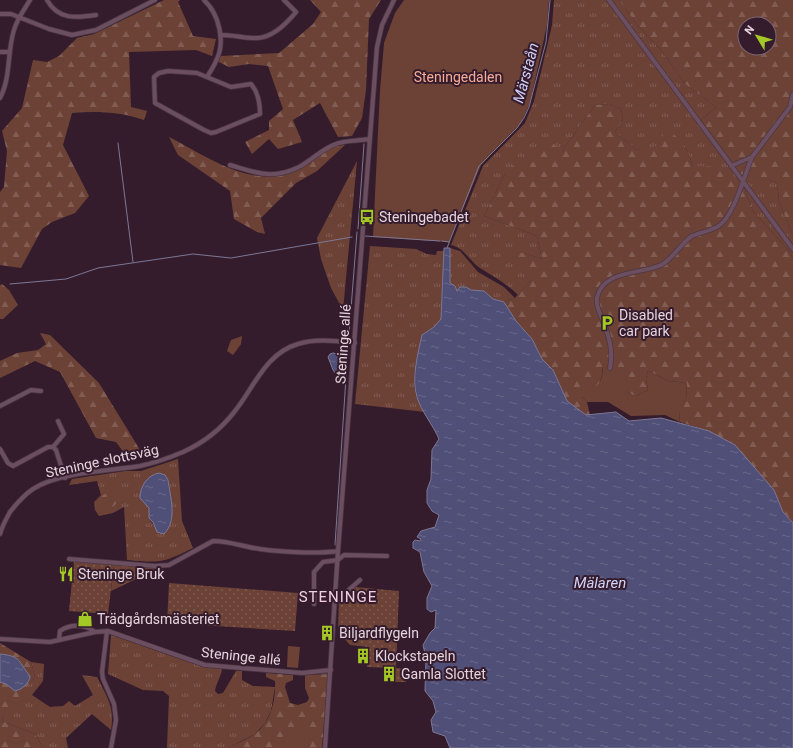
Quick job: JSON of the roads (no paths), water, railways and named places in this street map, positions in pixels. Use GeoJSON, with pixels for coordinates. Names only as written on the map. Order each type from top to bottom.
{"type":"FeatureCollection","features":[{"type":"Feature","properties":{"kind":"street"},"geometry":{"type":"LineString","coordinates":[[0,98],[5,83],[13,31],[19,17],[30,0]]}},
{"type":"Feature","properties":{"kind":"street"},"geometry":{"type":"LineString","coordinates":[[47,0],[58,13],[66,16],[74,18],[96,15]]}},
{"type":"Feature","properties":{"kind":"street"},"geometry":{"type":"LineString","coordinates":[[0,14],[19,17],[49,29],[72,35],[96,30],[155,0]]}},
{"type":"Feature","properties":{"kind":"street"},"geometry":{"type":"LineString","coordinates":[[220,35],[229,34],[256,38],[269,34],[287,24],[296,12],[284,0]]}},
{"type":"Feature","properties":{"kind":"street","name":"Steninge allé"},"geometry":{"type":"LineString","coordinates":[[325,748],[336,601],[338,551],[377,47],[382,26],[394,0]]}},
{"type":"Feature","properties":{"kind":"street"},"geometry":{"type":"LineString","coordinates":[[608,0],[793,249]]}},
{"type":"Feature","properties":{"kind":"street"},"geometry":{"type":"LineString","coordinates":[[206,77],[217,60],[220,50],[220,35],[215,15],[207,1]]}},
{"type":"Feature","properties":{"kind":"street"},"geometry":{"type":"LineString","coordinates":[[0,52],[10,52]]}},
{"type":"Feature","properties":{"kind":"street"},"geometry":{"type":"LineString","coordinates":[[192,72],[206,77],[231,87],[251,84],[256,89],[260,114],[211,133],[155,103],[154,77],[159,73],[192,72]]}},
{"type":"Feature","properties":{"kind":"street"},"geometry":{"type":"LineString","coordinates":[[610,368],[610,342],[598,307],[597,298],[602,288],[609,281],[620,275],[661,265],[674,256],[692,237],[720,226],[729,215],[736,201],[752,157],[790,107],[793,94]]}},
{"type":"Feature","properties":{"kind":"street"},"geometry":{"type":"LineString","coordinates":[[230,165],[260,175],[279,174],[299,167],[321,151],[337,143],[369,139]]}},
{"type":"Feature","properties":{"kind":"street"},"geometry":{"type":"LineString","coordinates":[[731,166],[752,157]]}},
{"type":"Feature","properties":{"kind":"street","name":"Steninge slottsväg"},"geometry":{"type":"LineString","coordinates":[[0,534],[7,518],[18,502],[34,488],[51,481],[65,478],[141,466],[184,452],[202,442],[234,413],[265,367],[277,355],[296,344],[315,340],[355,343]]}},
{"type":"Feature","properties":{"kind":"street"},"geometry":{"type":"LineString","coordinates":[[0,406],[31,390],[41,391]]}},
{"type":"Feature","properties":{"kind":"street"},"geometry":{"type":"LineString","coordinates":[[53,448],[64,434],[58,421]]}},
{"type":"Feature","properties":{"kind":"street"},"geometry":{"type":"LineString","coordinates":[[0,449],[8,463],[12,466],[48,447],[53,448],[56,450],[65,478]]}},
{"type":"Feature","properties":{"kind":"street"},"geometry":{"type":"LineString","coordinates":[[69,559],[155,566],[169,565],[213,541],[221,541],[260,549],[327,552],[338,551]]}},
{"type":"Feature","properties":{"kind":"street"},"geometry":{"type":"LineString","coordinates":[[314,604],[314,572],[323,562],[338,560],[344,555],[351,554],[387,556]]}},
{"type":"Feature","properties":{"kind":"street"},"geometry":{"type":"LineString","coordinates":[[336,601],[360,580]]}},
{"type":"Feature","properties":{"kind":"street"},"geometry":{"type":"LineString","coordinates":[[59,639],[60,631],[67,626],[89,627],[95,632]]}},
{"type":"Feature","properties":{"kind":"street"},"geometry":{"type":"LineString","coordinates":[[0,639],[50,642],[59,639],[106,631],[102,672],[103,680],[114,704],[116,720],[111,748]]}},
{"type":"Feature","properties":{"kind":"street","name":"Steninge allé"},"geometry":{"type":"LineString","coordinates":[[106,631],[205,665],[302,673],[331,670]]}},
{"type":"Feature","properties":{"kind":"water","name":"Mälaren"},"geometry":{"type":"Polygon","coordinates":[[[444,248],[450,248],[450,283],[455,286],[457,291],[460,287],[466,287],[471,290],[484,291],[493,299],[504,302],[516,321],[532,339],[542,359],[553,370],[567,401],[586,415],[616,412],[629,421],[661,418],[709,431],[735,445],[774,490],[783,512],[793,523],[793,748],[450,748],[445,736],[433,732],[431,720],[436,712],[433,701],[425,691],[426,658],[423,645],[430,633],[435,628],[436,610],[431,612],[427,609],[427,598],[432,586],[424,572],[420,552],[413,548],[413,542],[415,540],[420,541],[421,539],[417,537],[421,531],[435,527],[439,515],[432,511],[427,503],[427,490],[431,479],[432,450],[439,439],[424,413],[417,397],[415,390],[415,374],[422,335],[434,327],[441,319],[444,248]]]}},
{"type":"Feature","properties":{"kind":"water"},"geometry":{"type":"Polygon","coordinates":[[[333,353],[338,354],[342,359],[340,371],[336,374],[328,357],[333,353]]]}},
{"type":"Feature","properties":{"kind":"water"},"geometry":{"type":"Polygon","coordinates":[[[159,473],[165,475],[168,480],[172,508],[171,522],[164,534],[157,532],[153,522],[149,518],[149,508],[140,498],[141,490],[145,482],[151,476],[159,473]]]}},
{"type":"Feature","properties":{"kind":"water"},"geometry":{"type":"Polygon","coordinates":[[[0,654],[12,656],[19,660],[30,676],[30,679],[25,686],[15,691],[6,684],[0,682],[0,654]]]}},
{"type":"Feature","properties":{"kind":"waterway","name":"Märstaån"},"geometry":{"type":"LineString","coordinates":[[447,248],[479,166],[517,128],[529,107],[546,42],[550,0]]}},
{"type":"Feature","properties":{"kind":"waterway"},"geometry":{"type":"LineString","coordinates":[[118,143],[133,262]]}},
{"type":"Feature","properties":{"kind":"waterway"},"geometry":{"type":"LineString","coordinates":[[358,229],[364,144]]}},
{"type":"Feature","properties":{"kind":"waterway"},"geometry":{"type":"LineString","coordinates":[[349,334],[357,232]]}},
{"type":"Feature","properties":{"kind":"waterway"},"geometry":{"type":"LineString","coordinates":[[365,236],[440,241]]}},
{"type":"Feature","properties":{"kind":"waterway"},"geometry":{"type":"LineString","coordinates":[[10,284],[66,279],[98,268],[193,254],[231,258],[352,237]]}},
{"type":"Feature","properties":{"kind":"waterway","name":"Märstaån"},"geometry":{"type":"LineString","coordinates":[[442,241],[449,242]]}},
{"type":"Feature","properties":{"kind":"waterway"},"geometry":{"type":"LineString","coordinates":[[335,545],[348,347]]}},
{"type":"Feature","properties":{"kind":"place","name":"Steningebadet"},"geometry":{"type":"Point","coordinates":[367,217]}},
{"type":"Feature","properties":{"kind":"place","name":"Disabled car park"},"geometry":{"type":"Point","coordinates":[607,323]}},
{"type":"Feature","properties":{"kind":"place","name":"Steninge Bruk"},"geometry":{"type":"Point","coordinates":[66,574]}},
{"type":"Feature","properties":{"kind":"place","name":"Trädgårdsmästeriet"},"geometry":{"type":"Point","coordinates":[85,619]}},
{"type":"Feature","properties":{"kind":"place","name":"Biljardflygeln"},"geometry":{"type":"Point","coordinates":[327,633]}},
{"type":"Feature","properties":{"kind":"place","name":"Klockstapeln"},"geometry":{"type":"Point","coordinates":[363,656]}},
{"type":"Feature","properties":{"kind":"place","name":"Gamla Slottet"},"geometry":{"type":"Point","coordinates":[389,674]}},
{"type":"Feature","properties":{"kind":"district","name":"STENINGE"},"geometry":{"type":"Point","coordinates":[338,597]}},
{"type":"Feature","properties":{"kind":"park label","name":"Steningedalen"},"geometry":{"type":"Point","coordinates":[458,77]}}]}
